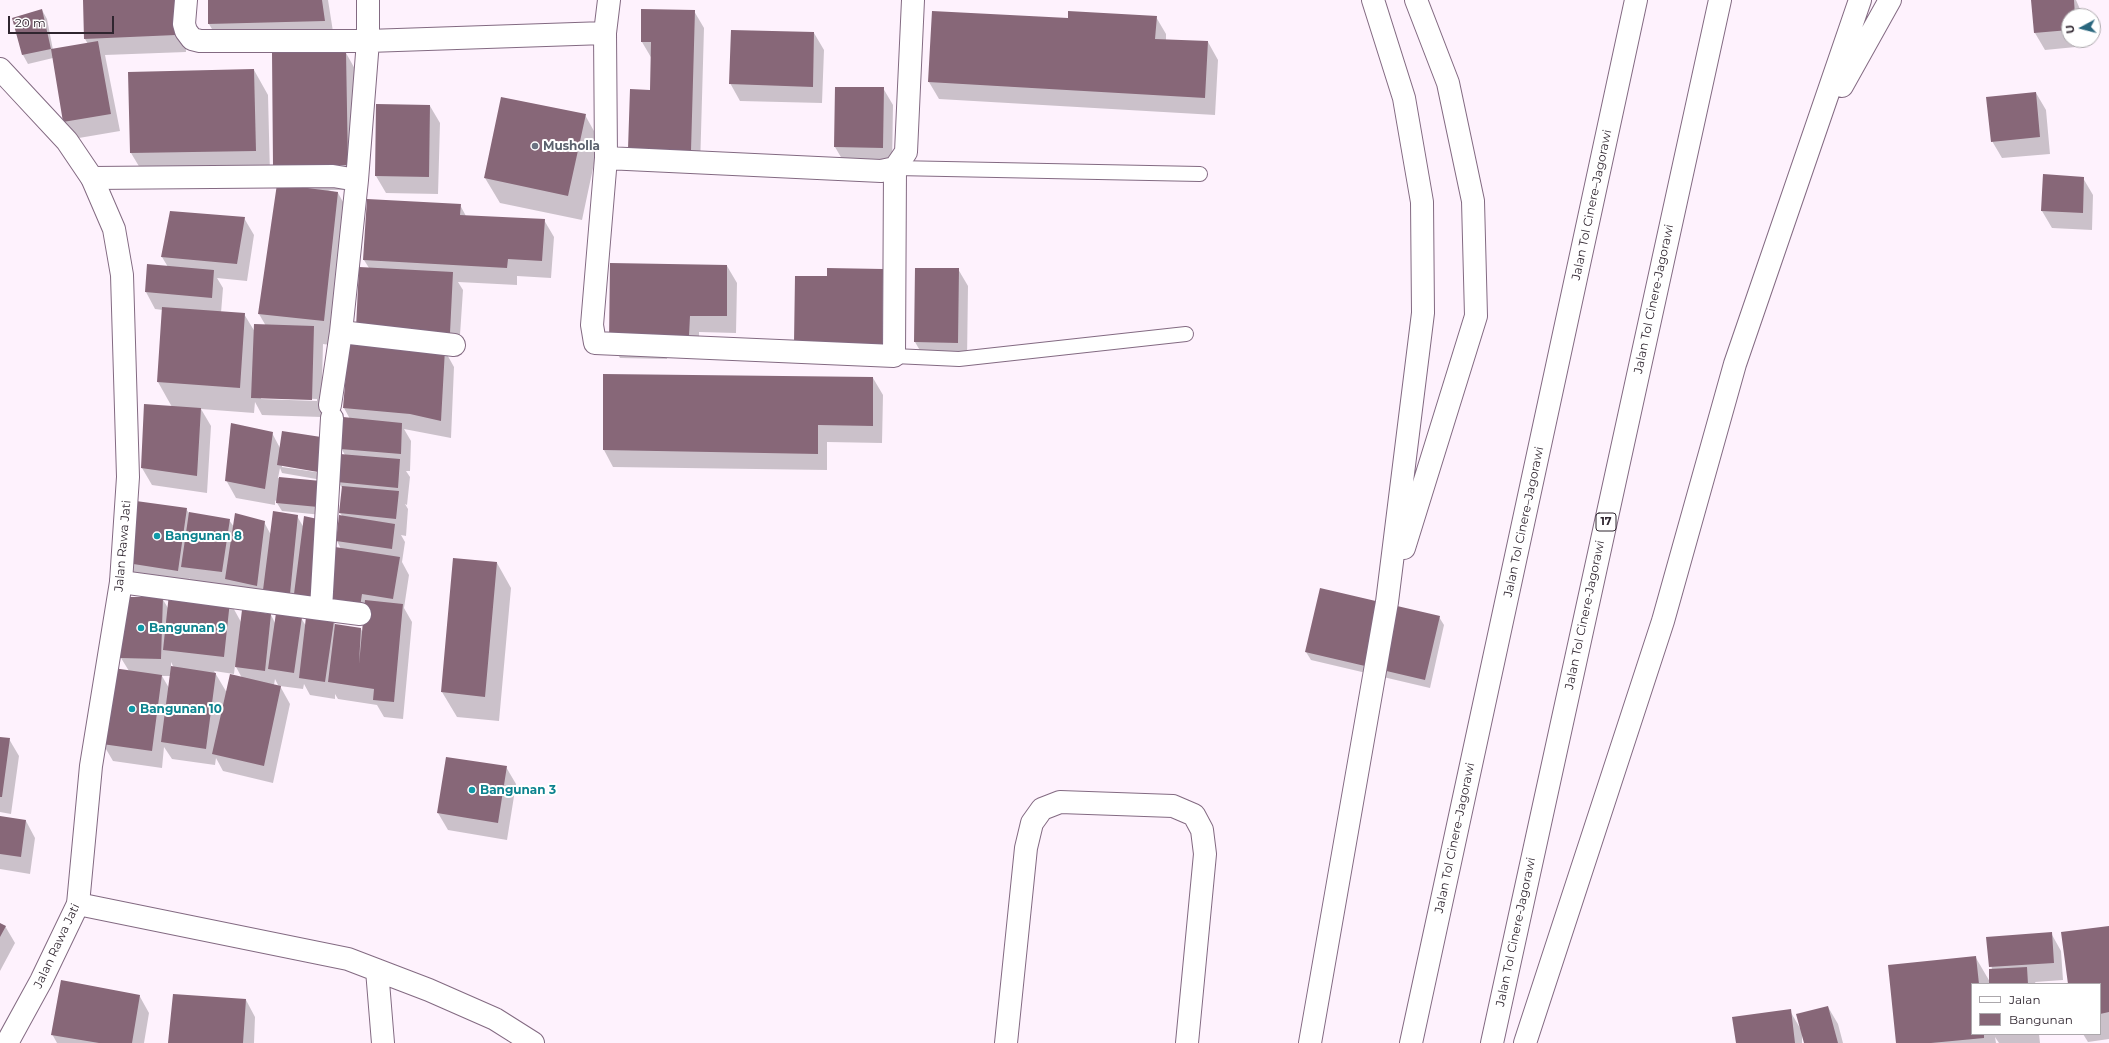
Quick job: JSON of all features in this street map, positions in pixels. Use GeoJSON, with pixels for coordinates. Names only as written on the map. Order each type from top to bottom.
{"type":"FeatureCollection","features":[{"type":"Feature","properties":{"kind":"main road"},"geometry":{"type":"LineString","coordinates":[[186,0],[184,24],[186,31],[192,39],[200,41],[368,41],[605,33]]}},
{"type":"Feature","properties":{"kind":"main road"},"geometry":{"type":"LineString","coordinates":[[321,609],[331,412],[357,180],[368,41],[368,0]]}},
{"type":"Feature","properties":{"kind":"main road"},"geometry":{"type":"LineString","coordinates":[[609,0],[605,33],[606,158],[593,317],[595,343],[894,356],[894,168],[906,152],[913,0]]}},
{"type":"Feature","properties":{"kind":"main road"},"geometry":{"type":"LineString","coordinates":[[1310,1043],[1387,602],[1423,314],[1422,202],[1404,98],[1373,0]]}},
{"type":"Feature","properties":{"kind":"main road"},"geometry":{"type":"LineString","coordinates":[[1387,602],[1476,316],[1474,201],[1448,83],[1416,0]]}},
{"type":"Feature","properties":{"kind":"main road","name":"Jalan Tol Cinere–Jagorawi"},"geometry":{"type":"LineString","coordinates":[[1411,1043],[1636,0]]}},
{"type":"Feature","properties":{"kind":"main road","name":"Jalan Tol Cinere-Jagorawi"},"geometry":{"type":"LineString","coordinates":[[1492,1043],[1720,0]]}},
{"type":"Feature","properties":{"kind":"main road"},"geometry":{"type":"LineString","coordinates":[[1525,1043],[1662,621],[1735,364],[1860,0]]}},
{"type":"Feature","properties":{"kind":"main road"},"geometry":{"type":"LineString","coordinates":[[1814,135],[1890,0]]}},
{"type":"Feature","properties":{"kind":"main road","name":"Jalan Rawa Jati"},"geometry":{"type":"LineString","coordinates":[[0,69],[67,141],[92,178],[114,229],[122,275],[128,477],[121,582],[91,766],[78,904],[41,981],[7,1043]]}},
{"type":"Feature","properties":{"kind":"main road"},"geometry":{"type":"LineString","coordinates":[[606,158],[881,171],[894,168]]}},
{"type":"Feature","properties":{"kind":"main road"},"geometry":{"type":"LineString","coordinates":[[92,178],[333,176],[357,180]]}},
{"type":"Feature","properties":{"kind":"main road"},"geometry":{"type":"LineString","coordinates":[[341,332],[454,345]]}},
{"type":"Feature","properties":{"kind":"main road"},"geometry":{"type":"LineString","coordinates":[[121,582],[360,614]]}},
{"type":"Feature","properties":{"kind":"main road"},"geometry":{"type":"LineString","coordinates":[[1006,1043],[1026,848],[1032,823],[1042,808],[1060,802],[1173,806],[1194,815],[1202,830],[1205,854],[1187,1043]]}},
{"type":"Feature","properties":{"kind":"main road"},"geometry":{"type":"LineString","coordinates":[[78,904],[348,959],[495,1018],[532,1043]]}},
{"type":"Feature","properties":{"kind":"main road"},"geometry":{"type":"LineString","coordinates":[[376,970],[383,1043]]}},
{"type":"Feature","properties":{"kind":"lane"},"geometry":{"type":"LineString","coordinates":[[894,168],[1200,174]]}},
{"type":"Feature","properties":{"kind":"lane"},"geometry":{"type":"LineString","coordinates":[[894,356],[959,359],[1186,334]]}},
{"type":"Feature","properties":{"kind":"building"},"geometry":{"type":"Polygon","coordinates":[[[83,0],[175,0],[176,35],[84,39],[83,0]]]}},
{"type":"Feature","properties":{"kind":"building"},"geometry":{"type":"Polygon","coordinates":[[[208,0],[322,0],[325,21],[208,24],[208,0]]]}},
{"type":"Feature","properties":{"kind":"building"},"geometry":{"type":"Polygon","coordinates":[[[2031,0],[2074,0],[2074,8],[2061,8],[2061,31],[2034,33],[2031,0]]]}},
{"type":"Feature","properties":{"kind":"building"},"geometry":{"type":"Polygon","coordinates":[[[42,9],[51,49],[22,55],[12,18],[42,9]]]}},
{"type":"Feature","properties":{"kind":"building"},"geometry":{"type":"Polygon","coordinates":[[[641,9],[695,10],[691,151],[628,149],[630,89],[650,90],[651,42],[641,42],[641,9]]]}},
{"type":"Feature","properties":{"kind":"building"},"geometry":{"type":"Polygon","coordinates":[[[932,11],[1068,18],[1068,11],[1157,16],[1155,39],[1208,41],[1205,98],[928,82],[932,11]]]}},
{"type":"Feature","properties":{"kind":"building"},"geometry":{"type":"Polygon","coordinates":[[[731,30],[814,32],[813,87],[729,84],[731,30]]]}},
{"type":"Feature","properties":{"kind":"building"},"geometry":{"type":"Polygon","coordinates":[[[98,41],[111,114],[63,122],[51,49],[98,41]]]}},
{"type":"Feature","properties":{"kind":"building"},"geometry":{"type":"Polygon","coordinates":[[[346,52],[348,165],[273,166],[272,53],[346,52]]]}},
{"type":"Feature","properties":{"kind":"building"},"geometry":{"type":"Polygon","coordinates":[[[254,69],[256,151],[130,153],[128,72],[254,69]]]}},
{"type":"Feature","properties":{"kind":"building"},"geometry":{"type":"Polygon","coordinates":[[[835,87],[884,87],[883,148],[834,147],[835,87]]]}},
{"type":"Feature","properties":{"kind":"building"},"geometry":{"type":"Polygon","coordinates":[[[2036,92],[2040,137],[1991,142],[1986,97],[2036,92]]]}},
{"type":"Feature","properties":{"kind":"building","name":"Musholla"},"geometry":{"type":"Polygon","coordinates":[[[501,97],[586,114],[568,196],[484,178],[501,97]]]}},
{"type":"Feature","properties":{"kind":"building"},"geometry":{"type":"Polygon","coordinates":[[[376,104],[430,105],[429,177],[375,176],[376,104]]]}},
{"type":"Feature","properties":{"kind":"building"},"geometry":{"type":"Polygon","coordinates":[[[2043,174],[2084,177],[2083,213],[2041,211],[2043,174]]]}},
{"type":"Feature","properties":{"kind":"building"},"geometry":{"type":"Polygon","coordinates":[[[277,184],[338,192],[324,321],[258,314],[277,184]]]}},
{"type":"Feature","properties":{"kind":"building"},"geometry":{"type":"Polygon","coordinates":[[[367,199],[461,204],[460,215],[545,219],[542,261],[508,259],[507,268],[363,260],[367,199]]]}},
{"type":"Feature","properties":{"kind":"building"},"geometry":{"type":"Polygon","coordinates":[[[170,211],[245,217],[237,264],[161,257],[170,211]]]}},
{"type":"Feature","properties":{"kind":"building"},"geometry":{"type":"Polygon","coordinates":[[[610,263],[727,265],[727,316],[690,316],[689,336],[658,336],[609,342],[610,263]]]}},
{"type":"Feature","properties":{"kind":"building"},"geometry":{"type":"Polygon","coordinates":[[[147,264],[214,270],[212,298],[145,292],[147,264]]]}},
{"type":"Feature","properties":{"kind":"building"},"geometry":{"type":"Polygon","coordinates":[[[359,267],[453,272],[450,333],[356,328],[359,267]]]}},
{"type":"Feature","properties":{"kind":"building"},"geometry":{"type":"Polygon","coordinates":[[[827,268],[883,269],[882,344],[794,343],[795,276],[827,276],[827,268]]]}},
{"type":"Feature","properties":{"kind":"building"},"geometry":{"type":"Polygon","coordinates":[[[915,268],[959,268],[958,343],[914,342],[915,268]]]}},
{"type":"Feature","properties":{"kind":"building"},"geometry":{"type":"Polygon","coordinates":[[[162,307],[245,313],[240,388],[157,382],[162,307]]]}},
{"type":"Feature","properties":{"kind":"building"},"geometry":{"type":"Polygon","coordinates":[[[254,324],[314,326],[312,400],[251,398],[254,324]]]}},
{"type":"Feature","properties":{"kind":"building"},"geometry":{"type":"Polygon","coordinates":[[[349,336],[445,349],[441,421],[410,414],[343,408],[349,336]]]}},
{"type":"Feature","properties":{"kind":"building"},"geometry":{"type":"Polygon","coordinates":[[[603,374],[873,377],[873,426],[818,425],[818,454],[603,450],[603,374]]]}},
{"type":"Feature","properties":{"kind":"building"},"geometry":{"type":"Polygon","coordinates":[[[144,404],[201,408],[197,476],[141,468],[144,404]]]}},
{"type":"Feature","properties":{"kind":"building"},"geometry":{"type":"Polygon","coordinates":[[[343,417],[402,423],[401,454],[340,449],[343,417]]]}},
{"type":"Feature","properties":{"kind":"building"},"geometry":{"type":"Polygon","coordinates":[[[231,423],[273,432],[265,489],[225,481],[231,423]]]}},
{"type":"Feature","properties":{"kind":"building"},"geometry":{"type":"Polygon","coordinates":[[[282,431],[321,437],[318,472],[277,465],[282,431]]]}},
{"type":"Feature","properties":{"kind":"building"},"geometry":{"type":"Polygon","coordinates":[[[340,454],[400,459],[398,488],[337,482],[340,454]]]}},
{"type":"Feature","properties":{"kind":"building"},"geometry":{"type":"Polygon","coordinates":[[[279,477],[321,481],[318,507],[276,503],[279,477]]]}},
{"type":"Feature","properties":{"kind":"building"},"geometry":{"type":"Polygon","coordinates":[[[342,486],[399,491],[396,519],[339,513],[342,486]]]}},
{"type":"Feature","properties":{"kind":"building","name":"Bangunan 8"},"geometry":{"type":"Polygon","coordinates":[[[136,501],[187,508],[178,571],[127,563],[136,501]]]}},
{"type":"Feature","properties":{"kind":"building"},"geometry":{"type":"Polygon","coordinates":[[[273,511],[298,515],[290,594],[263,590],[273,511]]]}},
{"type":"Feature","properties":{"kind":"building"},"geometry":{"type":"Polygon","coordinates":[[[189,512],[230,519],[222,572],[181,567],[189,512]]]}},
{"type":"Feature","properties":{"kind":"building"},"geometry":{"type":"Polygon","coordinates":[[[235,513],[265,521],[257,586],[225,579],[235,513]]]}},
{"type":"Feature","properties":{"kind":"building"},"geometry":{"type":"Polygon","coordinates":[[[339,515],[395,524],[392,549],[336,541],[339,515]]]}},
{"type":"Feature","properties":{"kind":"building"},"geometry":{"type":"Polygon","coordinates":[[[304,516],[322,520],[315,598],[294,594],[304,516]]]}},
{"type":"Feature","properties":{"kind":"building"},"geometry":{"type":"Polygon","coordinates":[[[335,547],[400,557],[393,599],[362,594],[360,607],[327,602],[335,547]]]}},
{"type":"Feature","properties":{"kind":"building"},"geometry":{"type":"Polygon","coordinates":[[[453,558],[497,562],[485,697],[441,692],[453,558]]]}},
{"type":"Feature","properties":{"kind":"building"},"geometry":{"type":"Polygon","coordinates":[[[1320,588],[1440,616],[1425,680],[1305,652],[1320,588]]]}},
{"type":"Feature","properties":{"kind":"building"},"geometry":{"type":"Polygon","coordinates":[[[169,594],[230,601],[224,657],[163,650],[169,594]]]}},
{"type":"Feature","properties":{"kind":"building","name":"Bangunan 9"},"geometry":{"type":"Polygon","coordinates":[[[121,597],[163,597],[161,659],[120,658],[121,597]]]}},
{"type":"Feature","properties":{"kind":"building"},"geometry":{"type":"Polygon","coordinates":[[[365,600],[403,604],[394,702],[373,700],[374,689],[328,682],[335,624],[361,628],[359,664],[365,600]]]}},
{"type":"Feature","properties":{"kind":"building"},"geometry":{"type":"Polygon","coordinates":[[[242,610],[271,614],[265,671],[235,667],[242,610]]]}},
{"type":"Feature","properties":{"kind":"building"},"geometry":{"type":"Polygon","coordinates":[[[276,613],[302,617],[294,673],[268,669],[276,613]]]}},
{"type":"Feature","properties":{"kind":"building"},"geometry":{"type":"Polygon","coordinates":[[[306,617],[334,621],[325,682],[299,678],[306,617]]]}},
{"type":"Feature","properties":{"kind":"building"},"geometry":{"type":"Polygon","coordinates":[[[171,666],[216,673],[206,749],[161,742],[171,666]]]}},
{"type":"Feature","properties":{"kind":"building","name":"Bangunan 10"},"geometry":{"type":"Polygon","coordinates":[[[113,668],[162,675],[152,751],[102,744],[113,668]]]}},
{"type":"Feature","properties":{"kind":"building"},"geometry":{"type":"Polygon","coordinates":[[[230,674],[281,686],[264,766],[212,754],[230,674]]]}},
{"type":"Feature","properties":{"kind":"building"},"geometry":{"type":"Polygon","coordinates":[[[0,737],[10,738],[2,797],[0,797],[0,737]]]}},
{"type":"Feature","properties":{"kind":"building","name":"Bangunan 3"},"geometry":{"type":"Polygon","coordinates":[[[446,757],[507,766],[498,823],[437,813],[446,757]]]}},
{"type":"Feature","properties":{"kind":"building"},"geometry":{"type":"Polygon","coordinates":[[[0,816],[26,820],[21,857],[0,854],[0,816]]]}},
{"type":"Feature","properties":{"kind":"building"},"geometry":{"type":"Polygon","coordinates":[[[0,923],[6,926],[0,937],[0,923]]]}},
{"type":"Feature","properties":{"kind":"building"},"geometry":{"type":"Polygon","coordinates":[[[2109,926],[2109,1012],[2101,1014],[2101,983],[2068,983],[2061,932],[2109,926]]]}},
{"type":"Feature","properties":{"kind":"building"},"geometry":{"type":"Polygon","coordinates":[[[2052,932],[2054,963],[1989,967],[1986,937],[2052,932]]]}},
{"type":"Feature","properties":{"kind":"building"},"geometry":{"type":"Polygon","coordinates":[[[1976,956],[1979,983],[1971,983],[1971,1035],[1984,1035],[1984,1038],[1931,1043],[1896,1043],[1888,965],[1976,956]]]}},
{"type":"Feature","properties":{"kind":"building"},"geometry":{"type":"Polygon","coordinates":[[[2027,967],[2028,983],[1989,983],[1989,969],[2027,967]]]}},
{"type":"Feature","properties":{"kind":"building"},"geometry":{"type":"Polygon","coordinates":[[[61,980],[140,995],[132,1043],[99,1043],[51,1035],[61,980]]]}},
{"type":"Feature","properties":{"kind":"building"},"geometry":{"type":"Polygon","coordinates":[[[173,994],[246,999],[243,1043],[168,1043],[173,994]]]}},
{"type":"Feature","properties":{"kind":"building"},"geometry":{"type":"Polygon","coordinates":[[[1828,1006],[1838,1043],[1804,1043],[1796,1014],[1828,1006]]]}},
{"type":"Feature","properties":{"kind":"building"},"geometry":{"type":"Polygon","coordinates":[[[1791,1009],[1795,1043],[1736,1043],[1732,1017],[1791,1009]]]}},
{"type":"Feature","properties":{"kind":"place","name":"Musholla"},"geometry":{"type":"Point","coordinates":[535,146]}},
{"type":"Feature","properties":{"kind":"place","name":"Bangunan 8"},"geometry":{"type":"Point","coordinates":[157,536]}},
{"type":"Feature","properties":{"kind":"place","name":"Bangunan 9"},"geometry":{"type":"Point","coordinates":[141,628]}},
{"type":"Feature","properties":{"kind":"place","name":"Bangunan 10"},"geometry":{"type":"Point","coordinates":[132,709]}},
{"type":"Feature","properties":{"kind":"place","name":"Bangunan 3"},"geometry":{"type":"Point","coordinates":[472,790]}}]}
